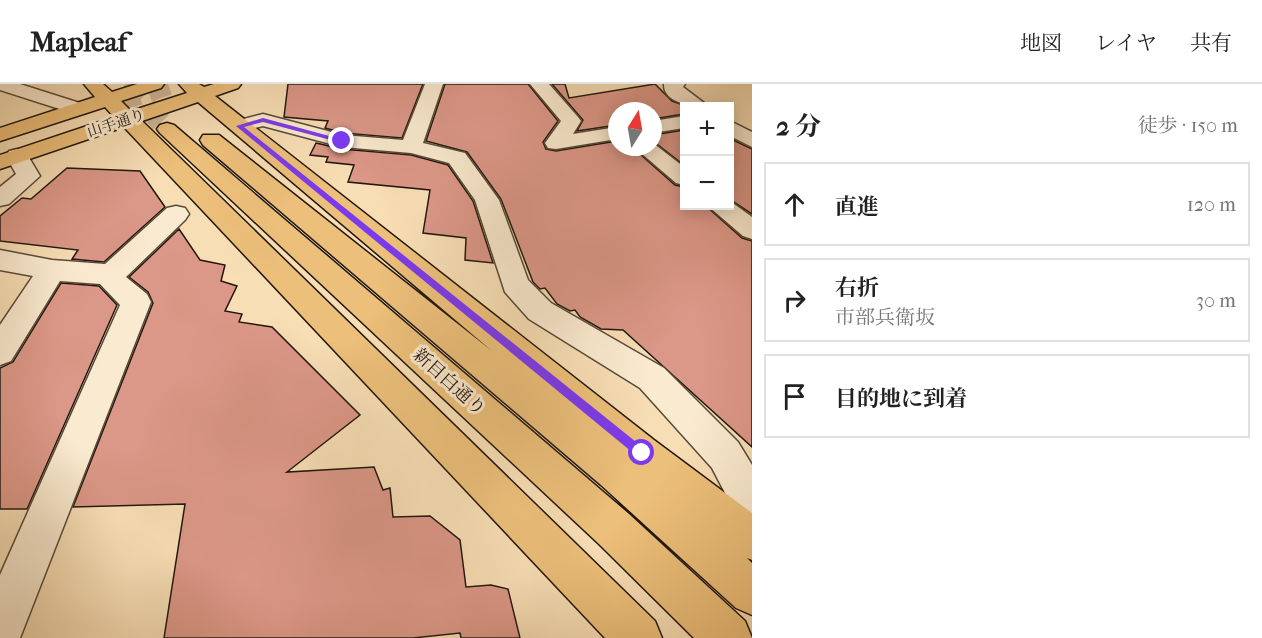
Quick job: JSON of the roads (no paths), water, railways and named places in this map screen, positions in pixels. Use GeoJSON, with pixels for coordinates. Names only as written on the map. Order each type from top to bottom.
{"type":"FeatureCollection","features":[{"type":"Feature","properties":{"kind":"main road","name":"山手通り"},"geometry":{"type":"LineString","coordinates":[[0,135],[156,84]]}},
{"type":"Feature","properties":{"kind":"main road","name":"山手通り"},"geometry":{"type":"LineString","coordinates":[[9,159],[102,103],[186,107],[232,84]]}},
{"type":"Feature","properties":{"kind":"main road"},"geometry":{"type":"LineString","coordinates":[[102,103],[638,638]]}},
{"type":"Feature","properties":{"kind":"main road"},"geometry":{"type":"LineString","coordinates":[[186,107],[251,123],[642,453],[752,539]]}},
{"type":"Feature","properties":{"kind":"main road","name":"新目白通り"},"geometry":{"type":"LineString","coordinates":[[186,107],[615,472],[752,592]]}},
{"type":"Feature","properties":{"kind":"main road","name":"新目白通り"},"geometry":{"type":"LineString","coordinates":[[186,107],[614,529],[728,638]]}},
{"type":"Feature","properties":{"kind":"street"},"geometry":{"type":"LineString","coordinates":[[2,84],[102,103]]}},
{"type":"Feature","properties":{"kind":"street"},"geometry":{"type":"LineString","coordinates":[[411,147],[434,84]]}},
{"type":"Feature","properties":{"kind":"street"},"geometry":{"type":"LineString","coordinates":[[539,84],[571,121],[556,143],[608,134]]}},
{"type":"Feature","properties":{"kind":"street"},"geometry":{"type":"LineString","coordinates":[[676,84],[672,86],[674,90],[692,102]]}},
{"type":"Feature","properties":{"kind":"street"},"geometry":{"type":"LineString","coordinates":[[251,123],[342,141],[411,147],[457,158],[487,200],[515,285],[540,311],[652,378],[725,455],[752,504]]}},
{"type":"Feature","properties":{"kind":"street"},"geometry":{"type":"LineString","coordinates":[[662,126],[680,123]]}},
{"type":"Feature","properties":{"kind":"street"},"geometry":{"type":"LineString","coordinates":[[734,130],[752,141]]}},
{"type":"Feature","properties":{"kind":"street"},"geometry":{"type":"LineString","coordinates":[[656,156],[680,175]]}},
{"type":"Feature","properties":{"kind":"street"},"geometry":{"type":"LineString","coordinates":[[0,199],[28,176],[9,159]]}},
{"type":"Feature","properties":{"kind":"street"},"geometry":{"type":"LineString","coordinates":[[725,210],[752,231]]}},
{"type":"Feature","properties":{"kind":"street"},"geometry":{"type":"LineString","coordinates":[[0,260],[52,270],[111,275],[176,214]]}},
{"type":"Feature","properties":{"kind":"street"},"geometry":{"type":"LineString","coordinates":[[0,352],[52,270]]}},
{"type":"Feature","properties":{"kind":"street"},"geometry":{"type":"LineString","coordinates":[[0,629],[136,302],[114,283],[111,275]]}},
{"type":"Feature","properties":{"kind":"tunnel"},"geometry":{"type":"LineString","coordinates":[[126,84],[167,129]]}},
{"type":"Feature","properties":{"kind":"tunnel"},"geometry":{"type":"LineString","coordinates":[[119,101],[170,84]]}}]}
